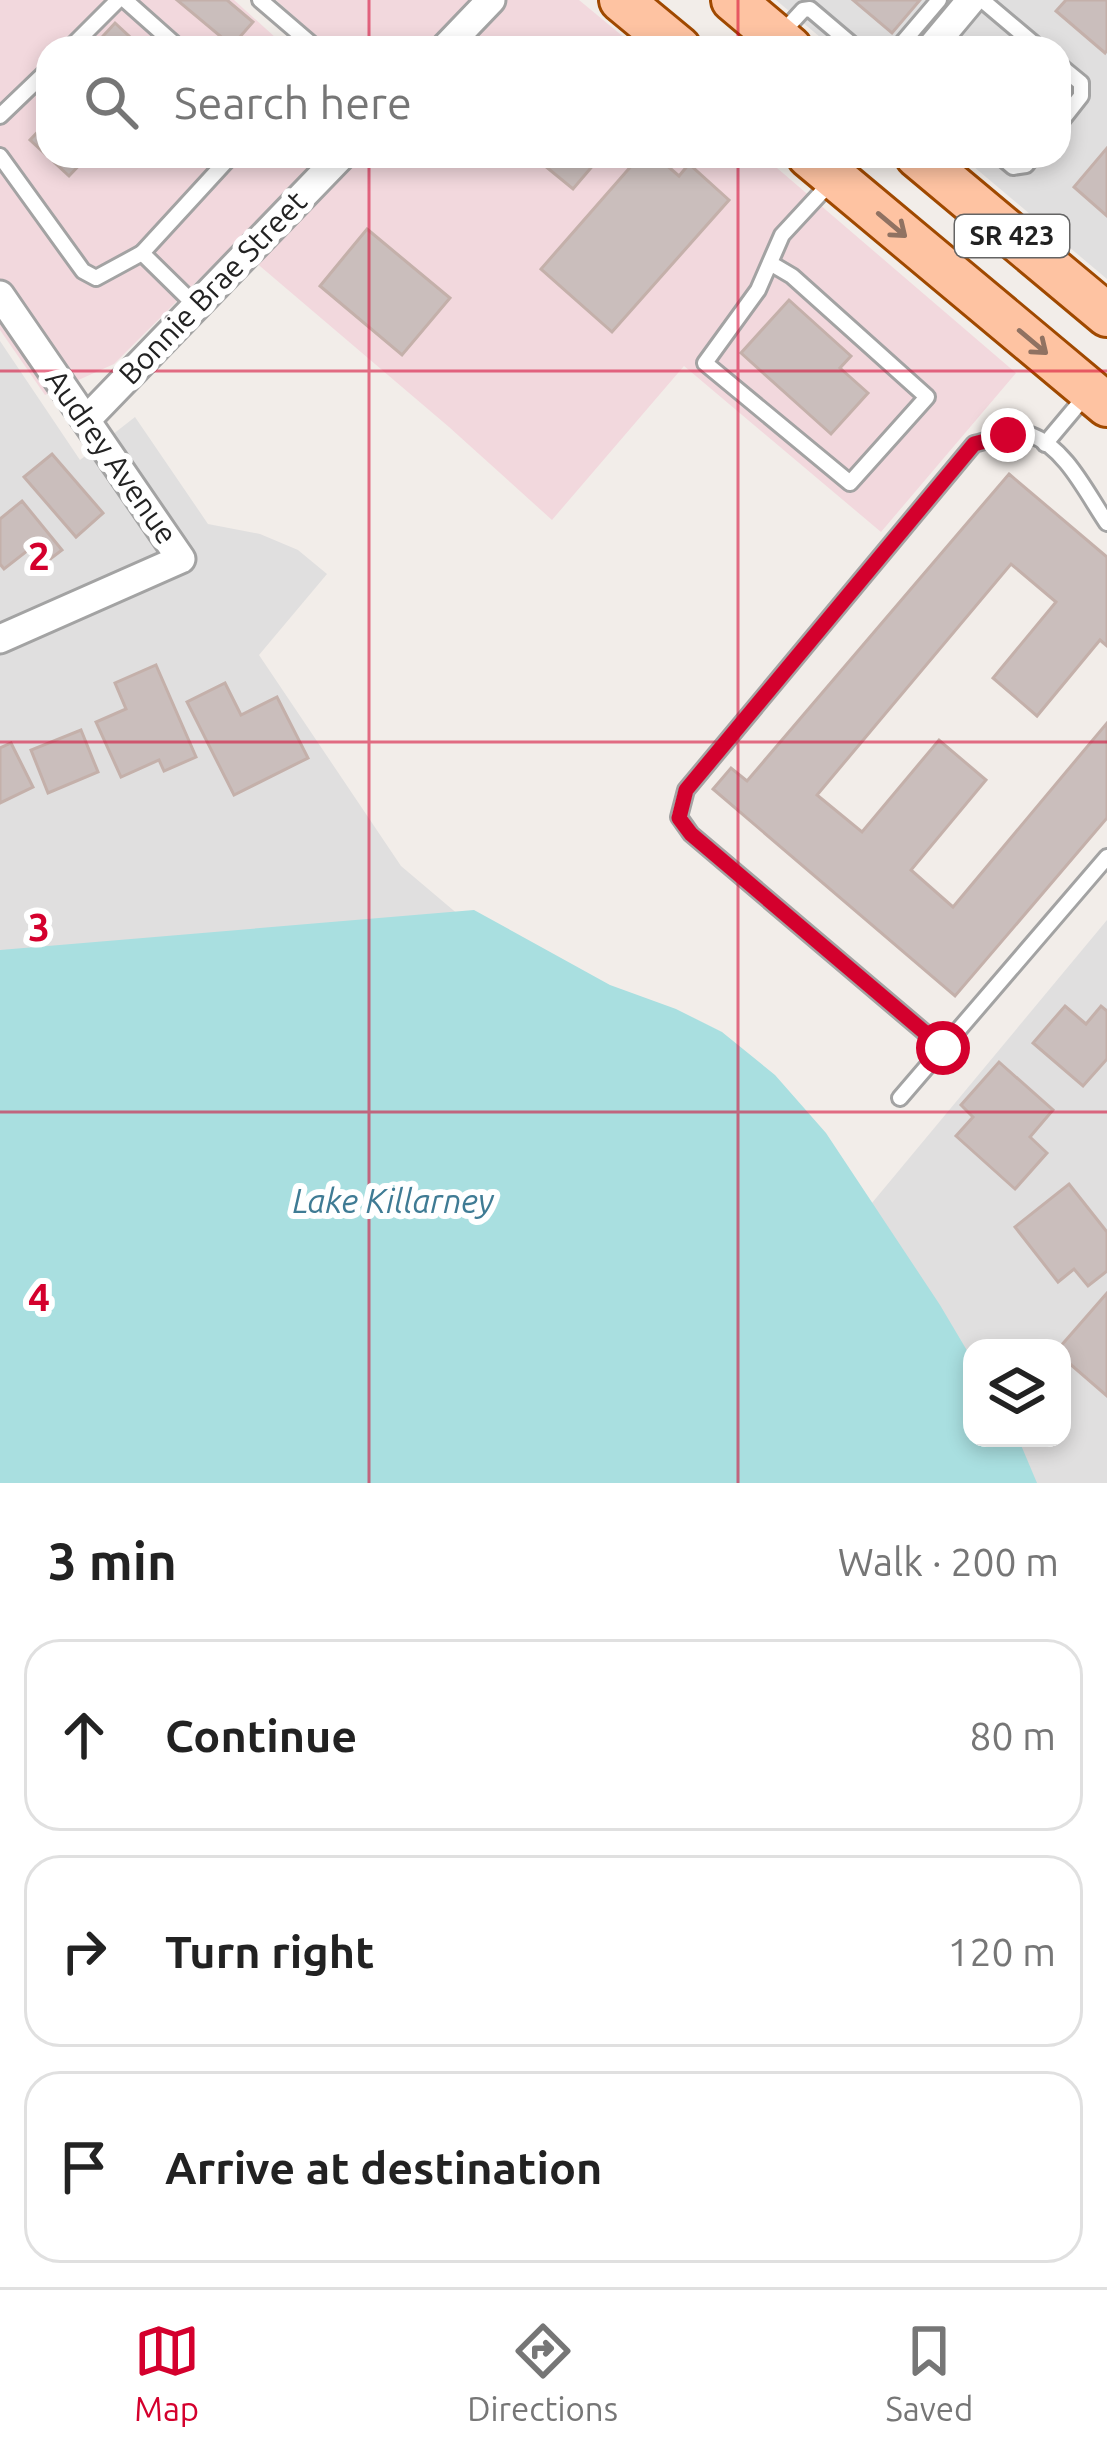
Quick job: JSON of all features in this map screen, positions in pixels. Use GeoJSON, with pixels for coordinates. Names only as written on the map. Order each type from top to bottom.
{"type":"FeatureCollection","features":[{"type":"Feature","properties":{"kind":"main road"},"geometry":{"type":"LineString","coordinates":[[621,0],[664,36]]}},
{"type":"Feature","properties":{"kind":"main road"},"geometry":{"type":"LineString","coordinates":[[734,0],[776,36]]}},
{"type":"Feature","properties":{"kind":"main road","name":"SR 423"},"geometry":{"type":"LineString","coordinates":[[823,168],[1101,388]]}},
{"type":"Feature","properties":{"kind":"main road","name":"SR 423"},"geometry":{"type":"LineString","coordinates":[[931,168],[1107,315]]}},
{"type":"Feature","properties":{"kind":"street"},"geometry":{"type":"LineString","coordinates":[[456,36],[491,0]]}},
{"type":"Feature","properties":{"kind":"street"},"geometry":{"type":"LineString","coordinates":[[941,36],[970,0]]}},
{"type":"Feature","properties":{"kind":"street","name":"Bonnie Brae Street"},"geometry":{"type":"LineString","coordinates":[[86,421],[329,168]]}},
{"type":"Feature","properties":{"kind":"street","name":"Audrey Avenue"},"geometry":{"type":"LineString","coordinates":[[0,295],[182,559],[0,639]]}},
{"type":"Feature","properties":{"kind":"lane"},"geometry":{"type":"LineString","coordinates":[[83,36],[121,0],[164,36]]}},
{"type":"Feature","properties":{"kind":"lane"},"geometry":{"type":"LineString","coordinates":[[260,0],[302,36]]}},
{"type":"Feature","properties":{"kind":"lane"},"geometry":{"type":"LineString","coordinates":[[908,36],[939,0]]}},
{"type":"Feature","properties":{"kind":"lane"},"geometry":{"type":"LineString","coordinates":[[982,0],[1025,36]]}},
{"type":"Feature","properties":{"kind":"lane"},"geometry":{"type":"LineString","coordinates":[[788,36],[803,10],[810,9],[842,36]]}},
{"type":"Feature","properties":{"kind":"lane"},"geometry":{"type":"LineString","coordinates":[[1071,75],[1081,83],[1081,96],[1071,109]]}},
{"type":"Feature","properties":{"kind":"lane"},"geometry":{"type":"LineString","coordinates":[[0,116],[36,82]]}},
{"type":"Feature","properties":{"kind":"lane"},"geometry":{"type":"LineString","coordinates":[[0,155],[83,271],[96,278],[142,254],[221,168]]}},
{"type":"Feature","properties":{"kind":"lane"},"geometry":{"type":"LineString","coordinates":[[770,263],[793,276],[927,397],[850,483],[705,363],[758,290],[782,235],[821,168]]}},
{"type":"Feature","properties":{"kind":"lane"},"geometry":{"type":"LineString","coordinates":[[142,254],[196,306]]}},
{"type":"Feature","properties":{"kind":"lane"},"geometry":{"type":"LineString","coordinates":[[1045,444],[1101,388]]}},
{"type":"Feature","properties":{"kind":"lane"},"geometry":{"type":"LineString","coordinates":[[943,1048],[691,834],[679,818],[686,790],[974,444],[1029,434],[1067,461],[1107,523]]}},
{"type":"Feature","properties":{"kind":"lane"},"geometry":{"type":"LineString","coordinates":[[900,1097],[1107,857]]}},
{"type":"Feature","properties":{"kind":"shaded area"},"geometry":{"type":"Polygon","coordinates":[[[0,0],[234,0],[274,36],[36,36],[36,168],[777,168],[1016,373],[881,532],[684,366],[552,520],[234,244],[114,364],[45,395],[0,330],[0,0]]]}},
{"type":"Feature","properties":{"kind":"shaded area"},"geometry":{"type":"Polygon","coordinates":[[[276,0],[579,0],[622,36],[316,36],[276,0]]]}},
{"type":"Feature","properties":{"kind":"shaded area"},"geometry":{"type":"Polygon","coordinates":[[[776,0],[1107,0],[1107,279],[975,168],[1071,168],[1071,36],[819,36],[776,0]]]}},
{"type":"Feature","properties":{"kind":"shaded area","name":"Lake Killarney"},"geometry":{"type":"Polygon","coordinates":[[[0,341],[80,460],[135,417],[208,524],[260,534],[298,550],[327,574],[259,655],[401,866],[842,1239],[1107,920],[1107,1483],[0,1483],[0,341]]]}},
{"type":"Feature","properties":{"kind":"water","name":"Lake Killarney"},"geometry":{"type":"Polygon","coordinates":[[[474,910],[610,985],[722,1032],[775,1075],[826,1133],[963,1344],[963,1447],[1022,1447],[1037,1483],[0,1483],[0,950],[474,910]]]}},
{"type":"Feature","properties":{"kind":"building"},"geometry":{"type":"Polygon","coordinates":[[[177,0],[227,0],[253,22],[241,36],[220,36],[177,0]]]}},
{"type":"Feature","properties":{"kind":"building"},"geometry":{"type":"Polygon","coordinates":[[[853,0],[920,0],[892,33],[853,0]]]}},
{"type":"Feature","properties":{"kind":"building"},"geometry":{"type":"Polygon","coordinates":[[[1066,0],[1107,0],[1105,53],[1056,11],[1066,0]]]}},
{"type":"Feature","properties":{"kind":"building"},"geometry":{"type":"Polygon","coordinates":[[[115,23],[129,36],[103,36],[115,23]]]}},
{"type":"Feature","properties":{"kind":"building"},"geometry":{"type":"Polygon","coordinates":[[[1107,148],[1107,216],[1074,187],[1107,148]]]}},
{"type":"Feature","properties":{"kind":"building"},"geometry":{"type":"Polygon","coordinates":[[[547,168],[591,168],[573,189],[547,168]]]}},
{"type":"Feature","properties":{"kind":"building"},"geometry":{"type":"Polygon","coordinates":[[[629,168],[670,168],[679,176],[686,168],[693,168],[729,200],[612,332],[541,269],[629,168]]]}},
{"type":"Feature","properties":{"kind":"building"},"geometry":{"type":"Polygon","coordinates":[[[367,229],[450,298],[402,355],[320,286],[367,229]]]}},
{"type":"Feature","properties":{"kind":"building"},"geometry":{"type":"Polygon","coordinates":[[[789,300],[851,356],[840,368],[868,393],[831,434],[741,353],[789,300]]]}},
{"type":"Feature","properties":{"kind":"building"},"geometry":{"type":"Polygon","coordinates":[[[52,454],[103,513],[76,537],[24,477],[52,454]]]}},
{"type":"Feature","properties":{"kind":"building"},"geometry":{"type":"Polygon","coordinates":[[[1009,474],[1107,557],[1107,646],[1100,640],[1037,716],[993,678],[1056,602],[1011,564],[817,795],[862,832],[939,740],[986,780],[911,870],[953,907],[1107,723],[1107,818],[955,996],[713,789],[731,768],[747,781],[1009,474]]]}},
{"type":"Feature","properties":{"kind":"building"},"geometry":{"type":"Polygon","coordinates":[[[22,501],[62,550],[45,563],[32,547],[4,569],[0,519],[22,501]]]}},
{"type":"Feature","properties":{"kind":"building"},"geometry":{"type":"Polygon","coordinates":[[[156,665],[196,757],[164,771],[159,760],[121,777],[96,722],[126,709],[115,683],[156,665]]]}},
{"type":"Feature","properties":{"kind":"building"},"geometry":{"type":"Polygon","coordinates":[[[225,683],[241,715],[277,697],[308,758],[234,795],[187,702],[225,683]]]}},
{"type":"Feature","properties":{"kind":"building"},"geometry":{"type":"Polygon","coordinates":[[[81,730],[98,772],[48,793],[31,750],[81,730]]]}},
{"type":"Feature","properties":{"kind":"building"},"geometry":{"type":"Polygon","coordinates":[[[11,743],[33,787],[0,803],[0,748],[11,743]]]}},
{"type":"Feature","properties":{"kind":"building"},"geometry":{"type":"Polygon","coordinates":[[[1065,1006],[1086,1024],[1101,1006],[1107,1011],[1107,1059],[1083,1086],[1033,1043],[1065,1006]]]}},
{"type":"Feature","properties":{"kind":"building"},"geometry":{"type":"Polygon","coordinates":[[[999,1062],[1053,1110],[1030,1137],[1047,1153],[1015,1189],[956,1136],[973,1117],[961,1105],[999,1062]]]}},
{"type":"Feature","properties":{"kind":"building"},"geometry":{"type":"Polygon","coordinates":[[[1069,1184],[1107,1232],[1107,1271],[1088,1286],[1074,1269],[1058,1282],[1015,1227],[1069,1184]]]}},
{"type":"Feature","properties":{"kind":"building"},"geometry":{"type":"Polygon","coordinates":[[[1107,1293],[1107,1396],[1071,1365],[1071,1339],[1067,1339],[1107,1293]]]}},
{"type":"Feature","properties":{"kind":"route"},"geometry":{"type":"LineString","coordinates":[[943,1048],[691,834],[679,818],[686,790],[974,444],[1008,435]]}}]}
